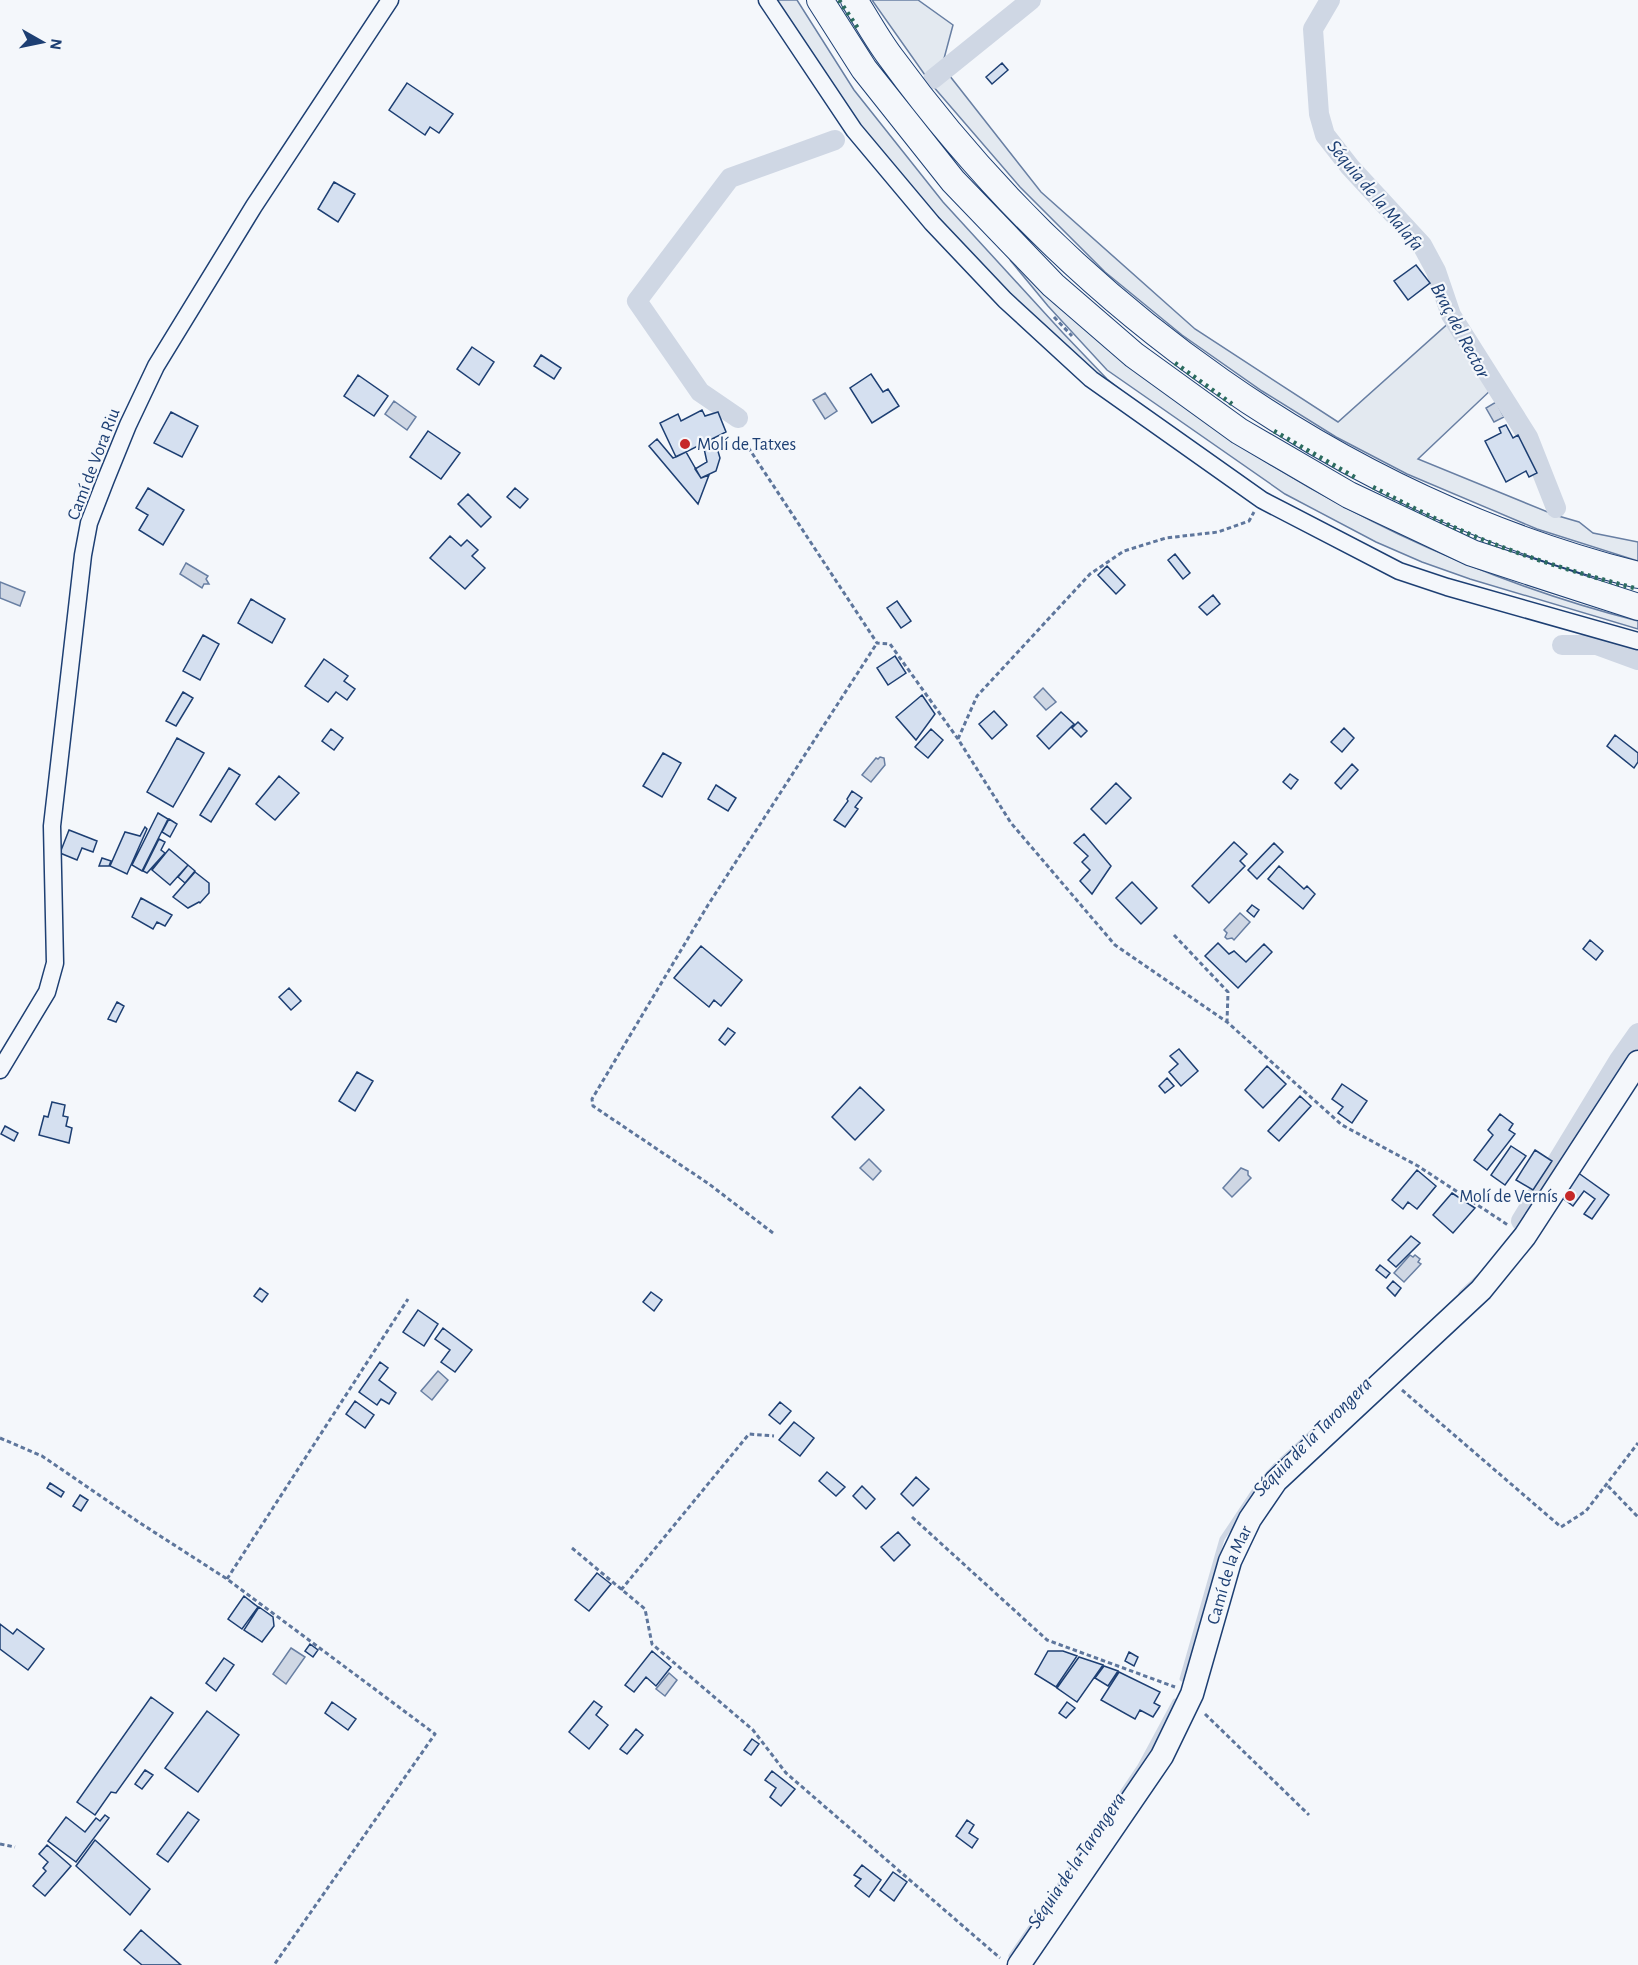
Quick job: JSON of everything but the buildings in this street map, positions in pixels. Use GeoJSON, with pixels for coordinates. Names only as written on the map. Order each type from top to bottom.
{"type":"FeatureCollection","features":[{"type":"Feature","properties":{"kind":"main road"},"geometry":{"type":"LineString","coordinates":[[820,0],[864,69],[952,181],[1053,285],[1134,355],[1239,431],[1349,495],[1472,553],[1638,607]]}},
{"type":"Feature","properties":{"kind":"main road"},"geometry":{"type":"LineString","coordinates":[[854,0],[891,58],[972,161],[1069,260],[1152,332],[1255,405],[1367,471],[1481,525],[1589,563],[1638,575]]}},
{"type":"Feature","properties":{"kind":"street","name":"Camí de Vora Riu"},"geometry":{"type":"LineString","coordinates":[[0,1070],[47,992],[55,963],[52,826],[82,555],[89,523],[128,425],[156,366],[254,206],[390,0]]}},
{"type":"Feature","properties":{"kind":"street"},"geometry":{"type":"LineString","coordinates":[[766,0],[854,130],[932,223],[1005,300],[1091,379],[1262,500],[1399,571],[1638,641]]}},
{"type":"Feature","properties":{"kind":"street","name":"Camí de la Mar"},"geometry":{"type":"LineString","coordinates":[[1019,1965],[1162,1756],[1192,1694],[1230,1561],[1260,1503],[1276,1481],[1481,1290],[1525,1236],[1638,1062]]}},
{"type":"Feature","properties":{"kind":"path"},"geometry":{"type":"LineString","coordinates":[[744,441],[877,643]]}},
{"type":"Feature","properties":{"kind":"path"},"geometry":{"type":"LineString","coordinates":[[957,740],[977,696],[1090,574],[1124,551],[1166,538],[1218,532],[1249,521],[1262,500]]}},
{"type":"Feature","properties":{"kind":"path"},"geometry":{"type":"LineString","coordinates":[[877,643],[890,644],[1011,823],[1115,945],[1227,1022],[1342,1125],[1418,1166],[1525,1236]]}},
{"type":"Feature","properties":{"kind":"path"},"geometry":{"type":"LineString","coordinates":[[773,1233],[709,1184],[593,1106],[592,1099],[708,905],[877,643]]}},
{"type":"Feature","properties":{"kind":"path"},"geometry":{"type":"LineString","coordinates":[[1174,935],[1228,992],[1227,1022]]}},
{"type":"Feature","properties":{"kind":"path"},"geometry":{"type":"LineString","coordinates":[[228,1579],[408,1299]]}},
{"type":"Feature","properties":{"kind":"path"},"geometry":{"type":"LineString","coordinates":[[1388,1377],[1561,1527],[1586,1511],[1638,1443]]}},
{"type":"Feature","properties":{"kind":"path"},"geometry":{"type":"LineString","coordinates":[[621,1590],[749,1434],[774,1436]]}},
{"type":"Feature","properties":{"kind":"path"},"geometry":{"type":"LineString","coordinates":[[0,1438],[42,1456],[140,1523],[228,1579],[435,1734],[274,1965]]}},
{"type":"Feature","properties":{"kind":"path"},"geometry":{"type":"LineString","coordinates":[[1607,1486],[1638,1517]]}},
{"type":"Feature","properties":{"kind":"path"},"geometry":{"type":"LineString","coordinates":[[912,1517],[1047,1640],[1192,1694],[1200,1710],[1309,1815]]}},
{"type":"Feature","properties":{"kind":"path"},"geometry":{"type":"LineString","coordinates":[[572,1548],[645,1609],[652,1644],[753,1730],[786,1773],[1008,1965]]}},
{"type":"Feature","properties":{"kind":"path"},"geometry":{"type":"LineString","coordinates":[[0,1844],[15,1847]]}},
{"type":"Feature","properties":{"kind":"shaded area"},"geometry":{"type":"Polygon","coordinates":[[[774,0],[797,0],[854,90],[943,202],[1063,333],[1107,379],[1122,391],[1104,381],[1042,327],[958,241],[852,116],[774,0]]]}},
{"type":"Feature","properties":{"kind":"shaded area"},"geometry":{"type":"Polygon","coordinates":[[[872,0],[918,0],[953,25],[942,66],[1041,192],[1195,329],[1338,422],[1451,321],[1493,388],[1418,459],[1555,515],[1579,522],[1593,533],[1638,542],[1638,561],[1537,529],[1407,474],[1336,437],[1262,391],[1182,335],[1105,272],[1020,187],[932,85],[872,0]]]}},
{"type":"Feature","properties":{"kind":"shaded area"},"geometry":{"type":"Polygon","coordinates":[[[1010,260],[1136,371],[1232,440],[1286,474],[1342,506],[1457,560],[1577,604],[1638,621],[1638,629],[1470,579],[1422,562],[1376,542],[1285,494],[1107,370],[1048,306],[1010,260]]]}},
{"type":"Feature","properties":{"kind":"shaded area"},"geometry":{"type":"Polygon","coordinates":[[[825,393],[837,411],[825,419],[813,400],[825,393]]]}},
{"type":"Feature","properties":{"kind":"shaded area"},"geometry":{"type":"Polygon","coordinates":[[[394,401],[416,417],[407,430],[385,414],[394,401]]]}},
{"type":"Feature","properties":{"kind":"shaded area"},"geometry":{"type":"Polygon","coordinates":[[[1496,402],[1504,417],[1494,422],[1486,408],[1496,402]]]}},
{"type":"Feature","properties":{"kind":"shaded area"},"geometry":{"type":"Polygon","coordinates":[[[186,563],[208,576],[206,579],[209,584],[204,584],[202,588],[180,574],[186,563]]]}},
{"type":"Feature","properties":{"kind":"shaded area"},"geometry":{"type":"Polygon","coordinates":[[[0,582],[25,592],[20,606],[0,598],[0,582]]]}},
{"type":"Feature","properties":{"kind":"shaded area"},"geometry":{"type":"Polygon","coordinates":[[[1043,688],[1056,702],[1046,710],[1034,697],[1043,688]]]}},
{"type":"Feature","properties":{"kind":"shaded area"},"geometry":{"type":"Polygon","coordinates":[[[876,758],[884,758],[885,765],[871,782],[862,775],[876,758]]]}},
{"type":"Feature","properties":{"kind":"shaded area"},"geometry":{"type":"Polygon","coordinates":[[[1240,913],[1250,922],[1234,940],[1227,939],[1225,937],[1227,933],[1224,930],[1240,913]]]}},
{"type":"Feature","properties":{"kind":"shaded area"},"geometry":{"type":"Polygon","coordinates":[[[869,1159],[881,1171],[873,1180],[860,1168],[869,1159]]]}},
{"type":"Feature","properties":{"kind":"shaded area"},"geometry":{"type":"Polygon","coordinates":[[[1241,1168],[1248,1171],[1251,1178],[1232,1197],[1223,1188],[1241,1168]]]}},
{"type":"Feature","properties":{"kind":"shaded area"},"geometry":{"type":"Polygon","coordinates":[[[1410,1255],[1413,1257],[1415,1255],[1420,1259],[1418,1262],[1421,1264],[1404,1282],[1394,1273],[1410,1255]]]}},
{"type":"Feature","properties":{"kind":"shaded area"},"geometry":{"type":"Polygon","coordinates":[[[438,1371],[448,1380],[432,1400],[421,1391],[438,1371]]]}},
{"type":"Feature","properties":{"kind":"shaded area"},"geometry":{"type":"Polygon","coordinates":[[[291,1648],[305,1657],[286,1684],[273,1674],[291,1648]]]}},
{"type":"Feature","properties":{"kind":"shaded area"},"geometry":{"type":"Polygon","coordinates":[[[669,1673],[677,1680],[665,1696],[656,1689],[669,1673]]]}},
{"type":"Feature","properties":{"kind":"waterway"},"geometry":{"type":"LineString","coordinates":[[933,79],[1031,0]]}},
{"type":"Feature","properties":{"kind":"waterway","name":"Braç del Rector"},"geometry":{"type":"LineString","coordinates":[[1330,0],[1313,29],[1319,114],[1325,135],[1350,167],[1422,245],[1436,271],[1451,315],[1528,437],[1556,508]]}},
{"type":"Feature","properties":{"kind":"waterway"},"geometry":{"type":"LineString","coordinates":[[738,418],[700,392],[637,301],[730,178],[835,140]]}},
{"type":"Feature","properties":{"kind":"waterway","name":"Braç del Rector"},"geometry":{"type":"LineString","coordinates":[[1562,645],[1597,645],[1638,660]]}},
{"type":"Feature","properties":{"kind":"waterway","name":"Séquia de la Tarongera"},"geometry":{"type":"LineString","coordinates":[[1521,1221],[1619,1060],[1638,1033]]}},
{"type":"Feature","properties":{"kind":"waterway","name":"Séquia de la Tarongera"},"geometry":{"type":"LineString","coordinates":[[1461,1293],[1478,1277]]}},
{"type":"Feature","properties":{"kind":"waterway","name":"Séquia de la Tarongera"},"geometry":{"type":"LineString","coordinates":[[1182,1679],[1222,1539],[1258,1485],[1312,1432]]}},
{"type":"Feature","properties":{"kind":"waterway","name":"Séquia de la Tarongera"},"geometry":{"type":"LineString","coordinates":[[1011,1956],[1140,1766],[1175,1701]]}},
{"type":"Feature","properties":{"kind":"hedge"},"geometry":{"type":"LineString","coordinates":[[839,0],[859,30]]}},
{"type":"Feature","properties":{"kind":"hedge"},"geometry":{"type":"LineString","coordinates":[[1175,363],[1232,404]]}},
{"type":"Feature","properties":{"kind":"hedge"},"geometry":{"type":"LineString","coordinates":[[1274,431],[1358,479]]}},
{"type":"Feature","properties":{"kind":"hedge"},"geometry":{"type":"LineString","coordinates":[[1373,487],[1486,541],[1553,565],[1638,589]]}},
{"type":"Feature","properties":{"kind":"place","name":"Molí de Tatxes"},"geometry":{"type":"Point","coordinates":[685,444]}},
{"type":"Feature","properties":{"kind":"place","name":"Molí de Vernís"},"geometry":{"type":"Point","coordinates":[1570,1196]}},
{"type":"Feature","properties":{"kind":"water label","name":"Séquia de la Malafa"},"geometry":{"type":"Point","coordinates":[1376,195]}}]}
